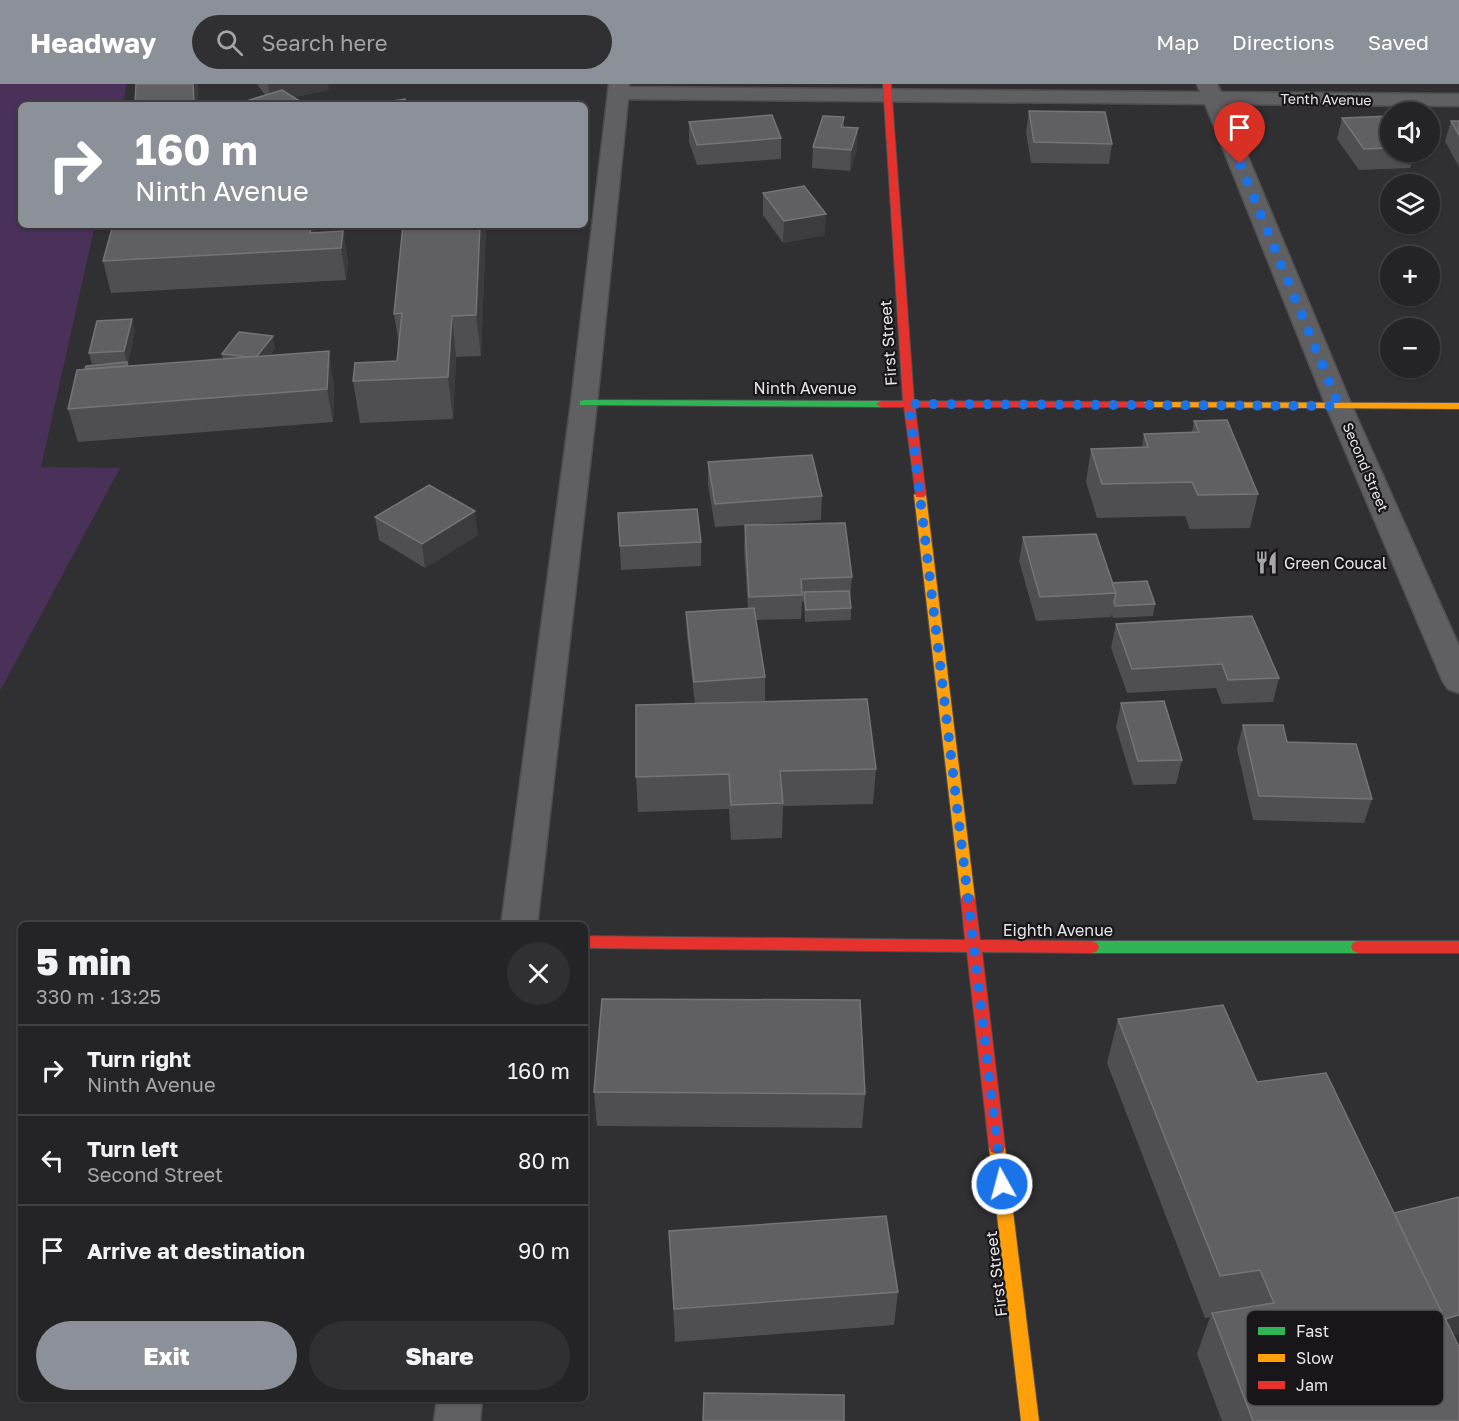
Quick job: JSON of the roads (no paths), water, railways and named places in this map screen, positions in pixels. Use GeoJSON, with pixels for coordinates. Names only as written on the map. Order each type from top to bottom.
{"type":"FeatureCollection","features":[{"type":"Feature","properties":{"kind":"street","name":"Tenth Avenue"},"geometry":{"type":"LineString","coordinates":[[618,89],[1210,91],[1459,100]]}},
{"type":"Feature","properties":{"kind":"street"},"geometry":{"type":"LineString","coordinates":[[519,922],[584,403],[618,89]]}},
{"type":"Feature","properties":{"kind":"street","name":"First Street"},"geometry":{"type":"LineString","coordinates":[[888,90],[909,404],[1030,1421]]}},
{"type":"Feature","properties":{"kind":"street","name":"Second Street"},"geometry":{"type":"LineString","coordinates":[[1210,91],[1339,406],[1459,682]]}},
{"type":"Feature","properties":{"kind":"street","name":"Ninth Avenue"},"geometry":{"type":"LineString","coordinates":[[584,403],[1459,406]]}},
{"type":"Feature","properties":{"kind":"street","name":"Eighth Avenue"},"geometry":{"type":"LineString","coordinates":[[588,942],[974,947],[1459,947]]}},
{"type":"Feature","properties":{"kind":"street"},"geometry":{"type":"LineString","coordinates":[[457,1421],[460,1402]]}},
{"type":"Feature","properties":{"kind":"place","name":"Green Coucal"},"geometry":{"type":"Point","coordinates":[1266,563]}}]}
